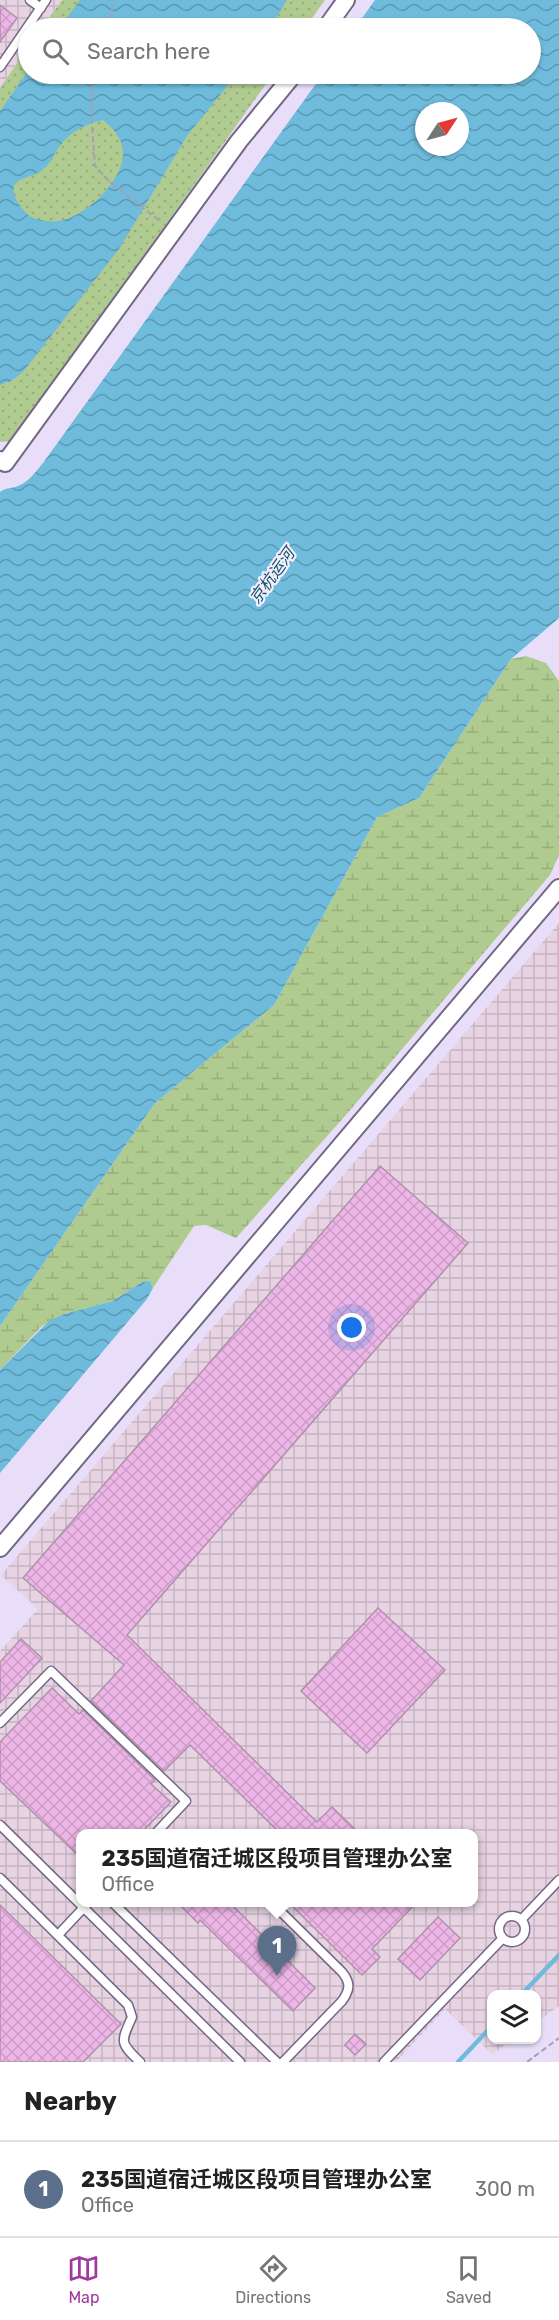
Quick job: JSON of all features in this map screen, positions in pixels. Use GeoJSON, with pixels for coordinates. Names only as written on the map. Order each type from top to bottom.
{"type":"FeatureCollection","features":[{"type":"Feature","properties":{"kind":"street"},"geometry":{"type":"LineString","coordinates":[[333,18],[346,0]]}},
{"type":"Feature","properties":{"kind":"street"},"geometry":{"type":"LineString","coordinates":[[2,461],[239,141],[286,84]]}},
{"type":"Feature","properties":{"kind":"street"},"geometry":{"type":"LineString","coordinates":[[0,1548],[559,888]]}},
{"type":"Feature","properties":{"kind":"lane"},"geometry":{"type":"LineString","coordinates":[[30,0],[44,4],[34,18]]}},
{"type":"Feature","properties":{"kind":"lane"},"geometry":{"type":"LineString","coordinates":[[0,67],[18,41]]}},
{"type":"Feature","properties":{"kind":"lane"},"geometry":{"type":"LineString","coordinates":[[0,1723],[51,1671],[186,1801],[159,1829]]}},
{"type":"Feature","properties":{"kind":"lane"},"geometry":{"type":"LineString","coordinates":[[1,1828],[76,1896]]}},
{"type":"Feature","properties":{"kind":"lane"},"geometry":{"type":"LineString","coordinates":[[0,1878],[128,2006],[132,2017],[122,2037],[123,2043],[140,2062]]}},
{"type":"Feature","properties":{"kind":"lane"},"geometry":{"type":"LineString","coordinates":[[521,1920],[559,1880]]}},
{"type":"Feature","properties":{"kind":"lane"},"geometry":{"type":"LineString","coordinates":[[58,1935],[84,1907]]}},
{"type":"Feature","properties":{"kind":"lane"},"geometry":{"type":"LineString","coordinates":[[88,1907],[240,2062]]}},
{"type":"Feature","properties":{"kind":"lane"},"geometry":{"type":"LineString","coordinates":[[117,1907],[277,2062]]}},
{"type":"Feature","properties":{"kind":"lane"},"geometry":{"type":"LineString","coordinates":[[277,1907],[342,1972],[349,1985],[348,1993],[342,2001],[283,2062]]}},
{"type":"Feature","properties":{"kind":"lane"},"geometry":{"type":"LineString","coordinates":[[511,1916],[521,1920],[525,1929],[519,1939],[511,1941],[503,1938],[499,1927],[503,1919],[511,1916]]}},
{"type":"Feature","properties":{"kind":"lane"},"geometry":{"type":"LineString","coordinates":[[384,2062],[503,1938]]}},
{"type":"Feature","properties":{"kind":"path"},"geometry":{"type":"LineString","coordinates":[[111,18],[113,0]]}},
{"type":"Feature","properties":{"kind":"path"},"geometry":{"type":"LineString","coordinates":[[92,84],[95,166],[148,212]]}},
{"type":"Feature","properties":{"kind":"path"},"geometry":{"type":"LineString","coordinates":[[527,2062],[559,2038]]}},
{"type":"Feature","properties":{"kind":"shaded area"},"geometry":{"type":"Polygon","coordinates":[[[0,0],[62,0],[49,18],[18,18],[18,62],[0,88],[0,0]]]}},
{"type":"Feature","properties":{"kind":"shaded area"},"geometry":{"type":"Polygon","coordinates":[[[559,923],[559,2006],[541,2019],[541,1990],[487,1990],[487,2044],[506,2044],[492,2054],[445,2009],[396,2062],[0,2062],[0,1651],[38,1609],[1,1575],[559,923]]]}},
{"type":"Feature","properties":{"kind":"green space"},"geometry":{"type":"Polygon","coordinates":[[[62,0],[325,0],[312,18],[49,18],[62,0]]]}},
{"type":"Feature","properties":{"kind":"green space"},"geometry":{"type":"Polygon","coordinates":[[[18,62],[18,84],[266,84],[12,441],[0,442],[0,88],[18,62]]]}},
{"type":"Feature","properties":{"kind":"green space"},"geometry":{"type":"Polygon","coordinates":[[[526,656],[546,663],[559,681],[559,855],[550,875],[346,1115],[236,1238],[206,1225],[194,1226],[153,1288],[150,1281],[142,1282],[113,1301],[64,1314],[42,1326],[0,1370],[0,1326],[155,1103],[274,1005],[377,817],[419,798],[511,659],[526,656]]]}},
{"type":"Feature","properties":{"kind":"water"},"geometry":{"type":"Polygon","coordinates":[[[80,0],[287,0],[276,18],[66,18],[80,0]]]}},
{"type":"Feature","properties":{"kind":"water","name":"京杭运河"},"geometry":{"type":"Polygon","coordinates":[[[375,0],[559,0],[559,618],[511,659],[419,798],[377,817],[274,1005],[155,1103],[0,1326],[0,492],[26,482],[316,84],[541,84],[541,18],[362,18],[375,0]]]}},
{"type":"Feature","properties":{"kind":"water"},"geometry":{"type":"Polygon","coordinates":[[[19,84],[229,84],[187,136],[119,249],[23,372],[11,381],[0,385],[0,111],[19,84]],[[103,120],[74,132],[64,141],[45,168],[16,183],[14,195],[28,215],[46,221],[64,220],[84,210],[104,193],[119,172],[122,161],[122,145],[113,130],[103,120]]]}},
{"type":"Feature","properties":{"kind":"water"},"geometry":{"type":"Polygon","coordinates":[[[150,1281],[153,1288],[147,1299],[0,1473],[0,1370],[49,1321],[64,1314],[113,1301],[142,1282],[150,1281]]]}},
{"type":"Feature","properties":{"kind":"building"},"geometry":{"type":"Polygon","coordinates":[[[0,5],[17,18],[0,42],[0,5]]]}},
{"type":"Feature","properties":{"kind":"building"},"geometry":{"type":"Polygon","coordinates":[[[380,1166],[468,1243],[127,1635],[317,1822],[332,1807],[355,1829],[276,1829],[190,1745],[164,1771],[91,1701],[124,1665],[23,1578],[380,1166]]]}},
{"type":"Feature","properties":{"kind":"building"},"geometry":{"type":"Polygon","coordinates":[[[378,1608],[445,1670],[367,1753],[301,1691],[378,1608]]]}},
{"type":"Feature","properties":{"kind":"building"},"geometry":{"type":"Polygon","coordinates":[[[21,1639],[42,1658],[0,1703],[0,1662],[21,1639]]]}},
{"type":"Feature","properties":{"kind":"building"},"geometry":{"type":"Polygon","coordinates":[[[52,1688],[79,1714],[83,1710],[155,1780],[151,1784],[171,1802],[145,1829],[76,1829],[76,1853],[0,1781],[0,1742],[52,1688]]]}},
{"type":"Feature","properties":{"kind":"building"},"geometry":{"type":"Polygon","coordinates":[[[0,1905],[121,2024],[83,2062],[0,2062],[0,1905]]]}},
{"type":"Feature","properties":{"kind":"building"},"geometry":{"type":"Polygon","coordinates":[[[182,1907],[234,1907],[315,1988],[293,2011],[200,1920],[198,1923],[182,1907]]]}},
{"type":"Feature","properties":{"kind":"building"},"geometry":{"type":"Polygon","coordinates":[[[293,1907],[412,1907],[372,1949],[380,1957],[362,1975],[293,1907]]]}},
{"type":"Feature","properties":{"kind":"building"},"geometry":{"type":"Polygon","coordinates":[[[438,1917],[460,1938],[420,1980],[398,1959],[438,1917]]]}},
{"type":"Feature","properties":{"kind":"building"},"geometry":{"type":"Polygon","coordinates":[[[355,2034],[366,2044],[355,2055],[345,2045],[355,2034]]]}},
{"type":"Feature","properties":{"kind":"waterway"},"geometry":{"type":"LineString","coordinates":[[526,1990],[559,1955]]}},
{"type":"Feature","properties":{"kind":"waterway"},"geometry":{"type":"LineString","coordinates":[[458,2062],[487,2031]]}},
{"type":"Feature","properties":{"kind":"place","name":"235国道宿迁城区段项目管理办公室"},"geometry":{"type":"Point","coordinates":[277,1976]}}]}
